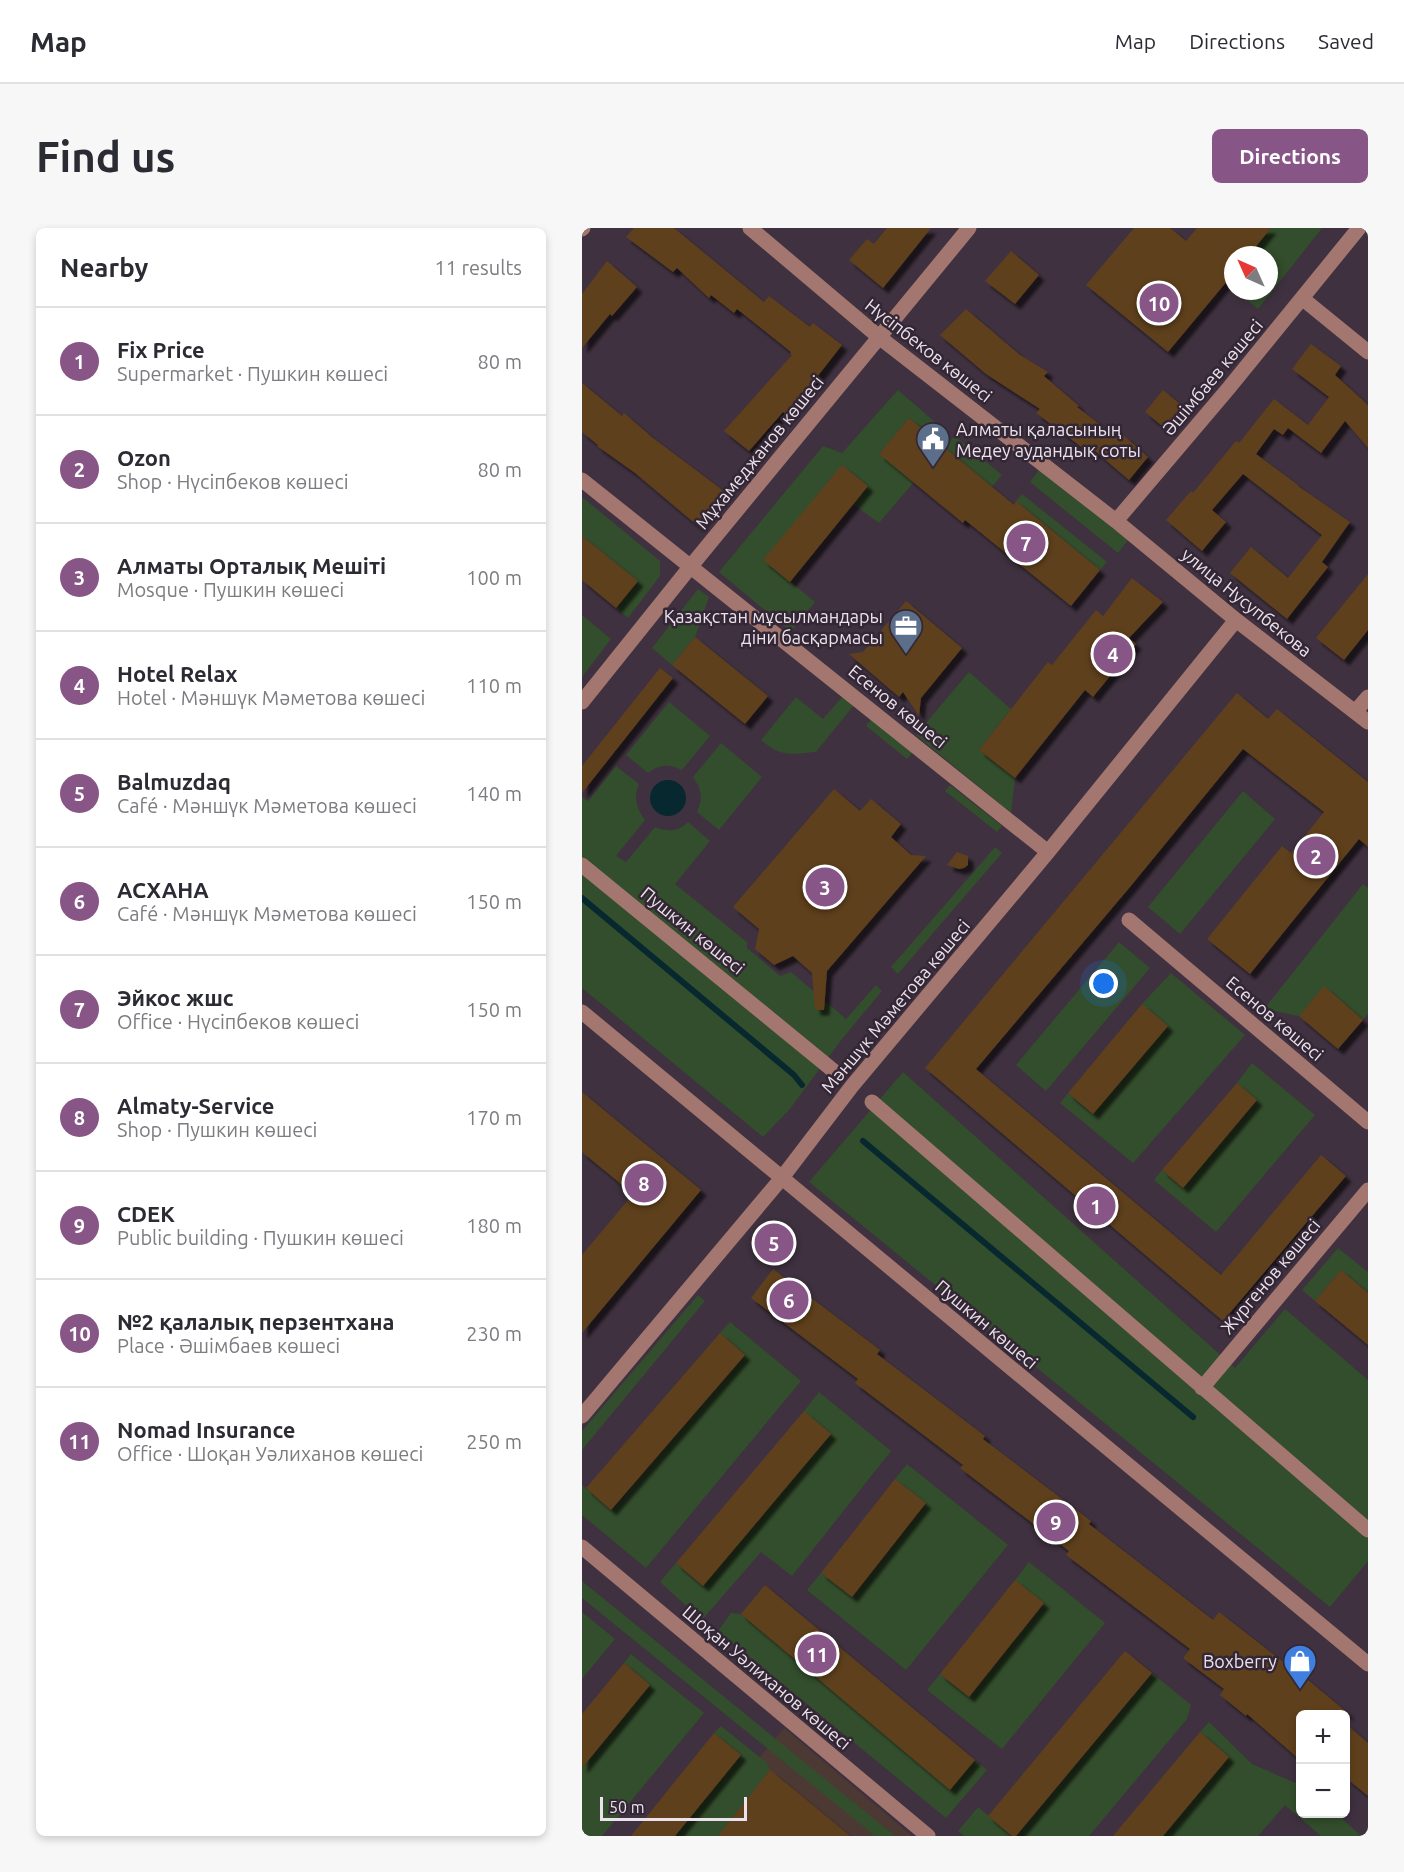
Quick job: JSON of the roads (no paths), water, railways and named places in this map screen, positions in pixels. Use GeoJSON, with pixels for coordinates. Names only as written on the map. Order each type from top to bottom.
{"type":"FeatureCollection","features":[{"type":"Feature","properties":{"kind":"street","name":"Нүсіпбеков көшесі"},"geometry":{"type":"LineString","coordinates":[[750,228],[879,337],[1116,521]]}},
{"type":"Feature","properties":{"kind":"street","name":"Мұхамеджанов көшесі"},"geometry":{"type":"LineString","coordinates":[[582,702],[969,228]]}},
{"type":"Feature","properties":{"kind":"street","name":"Әшімбаев көшесі"},"geometry":{"type":"LineString","coordinates":[[1116,521],[1303,299],[1359,228]]}},
{"type":"Feature","properties":{"kind":"street"},"geometry":{"type":"LineString","coordinates":[[1303,299],[1368,352]]}},
{"type":"Feature","properties":{"kind":"street","name":"Есенов көшесі"},"geometry":{"type":"LineString","coordinates":[[582,480],[1048,852]]}},
{"type":"Feature","properties":{"kind":"street","name":"улица Нусупбекова"},"geometry":{"type":"LineString","coordinates":[[1116,521],[1236,620],[1356,712]]}},
{"type":"Feature","properties":{"kind":"street","name":"Мәншүк Мәметова көшесі"},"geometry":{"type":"LineString","coordinates":[[582,1416],[782,1179],[852,1086],[1048,852],[1236,620]]}},
{"type":"Feature","properties":{"kind":"street"},"geometry":{"type":"LineString","coordinates":[[1368,697],[1356,712],[1368,722]]}},
{"type":"Feature","properties":{"kind":"street","name":"Пушкин көшесі"},"geometry":{"type":"LineString","coordinates":[[582,865],[835,1072]]}},
{"type":"Feature","properties":{"kind":"street","name":"Есенов көшесі"},"geometry":{"type":"LineString","coordinates":[[1129,920],[1368,1122]]}},
{"type":"Feature","properties":{"kind":"street","name":"Пушкин көшесі"},"geometry":{"type":"LineString","coordinates":[[582,1012],[1368,1664]]}},
{"type":"Feature","properties":{"kind":"street"},"geometry":{"type":"LineString","coordinates":[[872,1102],[1368,1530]]}},
{"type":"Feature","properties":{"kind":"street","name":"Жүргенов көшесі"},"geometry":{"type":"LineString","coordinates":[[1202,1388],[1368,1190]]}},
{"type":"Feature","properties":{"kind":"street","name":"Шоқан Уәлиханов көшесі"},"geometry":{"type":"LineString","coordinates":[[582,1547],[928,1836]]}},
{"type":"Feature","properties":{"kind":"waterway"},"geometry":{"type":"LineString","coordinates":[[582,898],[794,1075],[802,1085]]}},
{"type":"Feature","properties":{"kind":"waterway"},"geometry":{"type":"LineString","coordinates":[[863,1141],[1193,1417]]}},
{"type":"Feature","properties":{"kind":"place","name":"№2 қалалық перзентхана"},"geometry":{"type":"Point","coordinates":[1159,303]}},
{"type":"Feature","properties":{"kind":"place","name":"Алматы қаласының Медеу аудандық соты"},"geometry":{"type":"Point","coordinates":[933,468]}},
{"type":"Feature","properties":{"kind":"place","name":"Эйкос жшс"},"geometry":{"type":"Point","coordinates":[1026,543]}},
{"type":"Feature","properties":{"kind":"place","name":"Hotel Relax"},"geometry":{"type":"Point","coordinates":[1113,654]}},
{"type":"Feature","properties":{"kind":"place","name":"Қазақстан мұсылмандары діни басқармасы"},"geometry":{"type":"Point","coordinates":[906,655]}},
{"type":"Feature","properties":{"kind":"place","name":"Ozon"},"geometry":{"type":"Point","coordinates":[1316,856]}},
{"type":"Feature","properties":{"kind":"place","name":"Алматы Орталық Мешіті"},"geometry":{"type":"Point","coordinates":[825,887]}},
{"type":"Feature","properties":{"kind":"place","name":"Almaty-Service"},"geometry":{"type":"Point","coordinates":[644,1183]}},
{"type":"Feature","properties":{"kind":"place","name":"Fix Price"},"geometry":{"type":"Point","coordinates":[1096,1206]}},
{"type":"Feature","properties":{"kind":"place","name":"Balmuzdaq"},"geometry":{"type":"Point","coordinates":[774,1243]}},
{"type":"Feature","properties":{"kind":"place","name":"ACXAHA"},"geometry":{"type":"Point","coordinates":[789,1300]}},
{"type":"Feature","properties":{"kind":"place","name":"CDEK"},"geometry":{"type":"Point","coordinates":[1056,1522]}},
{"type":"Feature","properties":{"kind":"place","name":"Nomad Insurance"},"geometry":{"type":"Point","coordinates":[817,1654]}},
{"type":"Feature","properties":{"kind":"place","name":"Boxberry"},"geometry":{"type":"Point","coordinates":[1300,1690]}}]}
